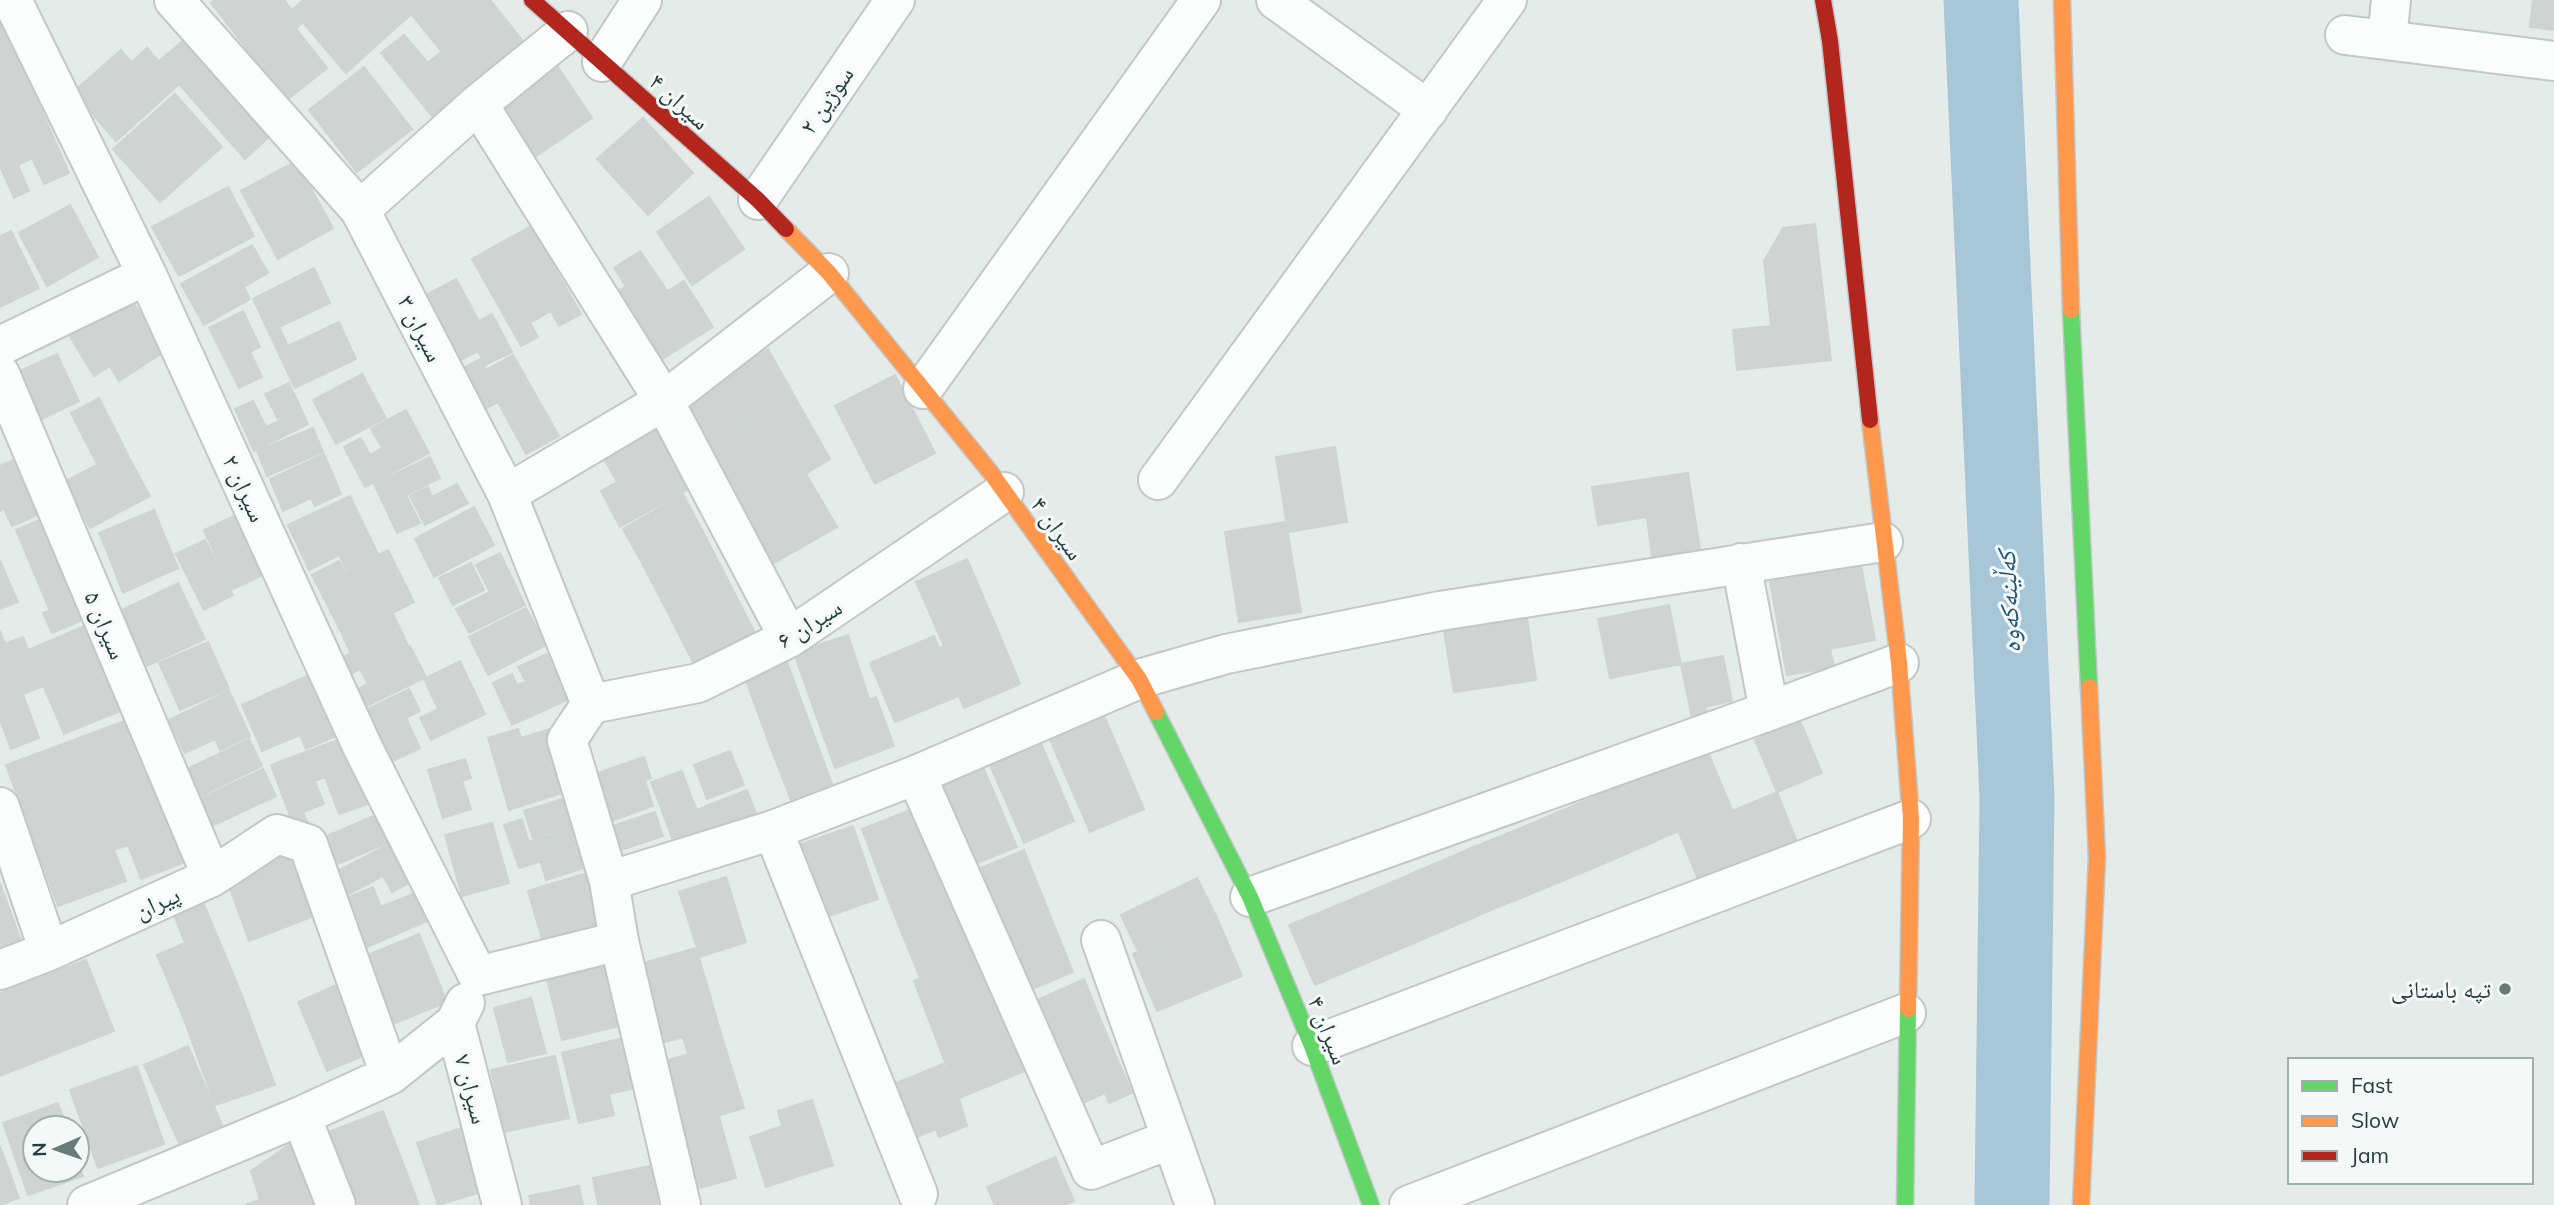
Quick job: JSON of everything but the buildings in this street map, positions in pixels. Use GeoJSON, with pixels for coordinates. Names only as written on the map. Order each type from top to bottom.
{"type":"FeatureCollection","features":[{"type":"Feature","properties":{"kind":"street","name":"سیران ۲"},"geometry":{"type":"LineString","coordinates":[[12,0],[147,275],[363,748],[478,976]]}},
{"type":"Feature","properties":{"kind":"street","name":"سیران ۳"},"geometry":{"type":"LineString","coordinates":[[174,0],[360,210],[507,494],[592,704]]}},
{"type":"Feature","properties":{"kind":"street","name":"سیران ۴"},"geometry":{"type":"LineString","coordinates":[[532,0],[758,200],[828,273],[1004,492],[1139,679],[1250,897],[1312,1046],[1371,1205]]}},
{"type":"Feature","properties":{"kind":"street"},"geometry":{"type":"LineString","coordinates":[[602,62],[642,0]]}},
{"type":"Feature","properties":{"kind":"street","name":"سوژین ۲"},"geometry":{"type":"LineString","coordinates":[[758,200],[895,0]]}},
{"type":"Feature","properties":{"kind":"street"},"geometry":{"type":"LineString","coordinates":[[923,389],[1200,0]]}},
{"type":"Feature","properties":{"kind":"street"},"geometry":{"type":"LineString","coordinates":[[1276,0],[1428,110]]}},
{"type":"Feature","properties":{"kind":"street"},"geometry":{"type":"LineString","coordinates":[[1158,480],[1507,0]]}},
{"type":"Feature","properties":{"kind":"street"},"geometry":{"type":"LineString","coordinates":[[1823,0],[1832,55],[1883,542],[1899,663],[1911,819],[1905,1205]]}},
{"type":"Feature","properties":{"kind":"street"},"geometry":{"type":"LineString","coordinates":[[2062,0],[2072,348],[2097,857],[2081,1205]]}},
{"type":"Feature","properties":{"kind":"street"},"geometry":{"type":"LineString","coordinates":[[2387,40],[2391,0]]}},
{"type":"Feature","properties":{"kind":"street"},"geometry":{"type":"LineString","coordinates":[[360,210],[478,104],[568,31]]}},
{"type":"Feature","properties":{"kind":"street"},"geometry":{"type":"LineString","coordinates":[[2345,35],[2554,61]]}},
{"type":"Feature","properties":{"kind":"street"},"geometry":{"type":"LineString","coordinates":[[478,104],[664,401],[789,638]]}},
{"type":"Feature","properties":{"kind":"street"},"geometry":{"type":"LineString","coordinates":[[507,494],[664,401],[828,273]]}},
{"type":"Feature","properties":{"kind":"street"},"geometry":{"type":"LineString","coordinates":[[0,346],[147,275]]}},
{"type":"Feature","properties":{"kind":"street","name":"سیران ۵"},"geometry":{"type":"LineString","coordinates":[[0,374],[212,877]]}},
{"type":"Feature","properties":{"kind":"street","name":"سیران ۶"},"geometry":{"type":"LineString","coordinates":[[592,704],[698,683],[789,638],[1004,492]]}},
{"type":"Feature","properties":{"kind":"street"},"geometry":{"type":"LineString","coordinates":[[609,881],[773,830],[916,775],[1139,679],[1226,654],[1440,611],[1883,542]]}},
{"type":"Feature","properties":{"kind":"street"},"geometry":{"type":"LineString","coordinates":[[1741,563],[1769,711]]}},
{"type":"Feature","properties":{"kind":"street"},"geometry":{"type":"LineString","coordinates":[[1250,897],[1899,663]]}},
{"type":"Feature","properties":{"kind":"street"},"geometry":{"type":"LineString","coordinates":[[592,704],[567,740],[609,881],[619,941],[681,1205]]}},
{"type":"Feature","properties":{"kind":"street"},"geometry":{"type":"LineString","coordinates":[[916,775],[1091,1170],[1171,1139]]}},
{"type":"Feature","properties":{"kind":"street"},"geometry":{"type":"LineString","coordinates":[[0,807],[49,951]]}},
{"type":"Feature","properties":{"kind":"street"},"geometry":{"type":"LineString","coordinates":[[1312,1046],[1911,819]]}},
{"type":"Feature","properties":{"kind":"street"},"geometry":{"type":"LineString","coordinates":[[773,830],[918,1194]]}},
{"type":"Feature","properties":{"kind":"street","name":"پیران"},"geometry":{"type":"LineString","coordinates":[[0,970],[49,951],[212,877],[277,834],[308,844],[390,1075]]}},
{"type":"Feature","properties":{"kind":"street"},"geometry":{"type":"LineString","coordinates":[[1101,940],[1195,1205]]}},
{"type":"Feature","properties":{"kind":"street"},"geometry":{"type":"LineString","coordinates":[[478,976],[619,941]]}},
{"type":"Feature","properties":{"kind":"street","name":"سیران ۷"},"geometry":{"type":"LineString","coordinates":[[478,976],[455,1023],[502,1205]]}},
{"type":"Feature","properties":{"kind":"street"},"geometry":{"type":"LineString","coordinates":[[1409,1205],[1906,1013]]}},
{"type":"Feature","properties":{"kind":"street"},"geometry":{"type":"LineString","coordinates":[[87,1205],[301,1116],[390,1075],[455,1023]]}},
{"type":"Feature","properties":{"kind":"street"},"geometry":{"type":"LineString","coordinates":[[301,1116],[336,1205]]}},
{"type":"Feature","properties":{"kind":"waterway","name":"کەڵینەکەوە"},"geometry":{"type":"LineString","coordinates":[[1981,0],[2017,797],[2012,1205]]}},
{"type":"Feature","properties":{"kind":"traffic: fast"},"geometry":{"type":"LineString","coordinates":[[2071,310],[2089,687]]}},
{"type":"Feature","properties":{"kind":"traffic: fast"},"geometry":{"type":"LineString","coordinates":[[1156,712],[1250,897],[1312,1046],[1371,1205]]}},
{"type":"Feature","properties":{"kind":"traffic: fast"},"geometry":{"type":"LineString","coordinates":[[1905,1205],[1908,1009]]}},
{"type":"Feature","properties":{"kind":"traffic: slow"},"geometry":{"type":"LineString","coordinates":[[2062,0],[2071,310]]}},
{"type":"Feature","properties":{"kind":"traffic: slow"},"geometry":{"type":"LineString","coordinates":[[786,229],[829,273],[991,473],[1139,679],[1156,712]]}},
{"type":"Feature","properties":{"kind":"traffic: slow"},"geometry":{"type":"LineString","coordinates":[[1870,420],[1899,663],[1911,819],[1908,1009]]}},
{"type":"Feature","properties":{"kind":"traffic: slow"},"geometry":{"type":"LineString","coordinates":[[2081,1205],[2097,857],[2089,687]]}},
{"type":"Feature","properties":{"kind":"traffic: jam"},"geometry":{"type":"LineString","coordinates":[[532,0],[758,200],[786,229]]}},
{"type":"Feature","properties":{"kind":"traffic: jam"},"geometry":{"type":"LineString","coordinates":[[1823,0],[1830,41],[1870,420]]}},
{"type":"Feature","properties":{"kind":"place","name":"تپه باستانی"},"geometry":{"type":"Point","coordinates":[2505,989]}}]}
